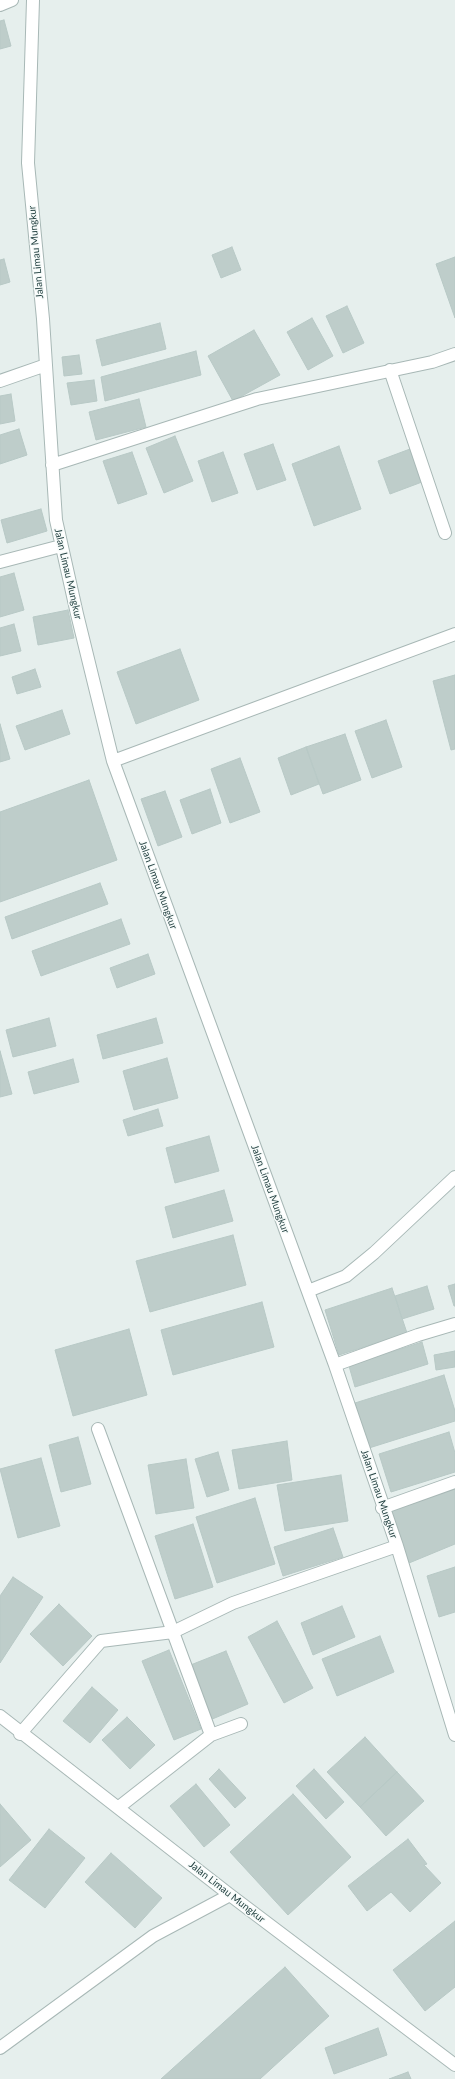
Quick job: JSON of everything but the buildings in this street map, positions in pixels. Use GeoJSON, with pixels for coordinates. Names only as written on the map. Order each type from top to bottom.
{"type":"FeatureCollection","features":[{"type":"Feature","properties":{"kind":"street"},"geometry":{"type":"LineString","coordinates":[[0,5],[12,0]]}},
{"type":"Feature","properties":{"kind":"street","name":"Jalan Limau Mungkur"},"geometry":{"type":"LineString","coordinates":[[33,0],[28,163],[46,365],[56,520],[113,761],[335,1365],[396,1546],[455,1735]]}},
{"type":"Feature","properties":{"kind":"street"},"geometry":{"type":"LineString","coordinates":[[52,464],[257,399],[432,362],[455,354]]}},
{"type":"Feature","properties":{"kind":"street"},"geometry":{"type":"LineString","coordinates":[[0,381],[46,365]]}},
{"type":"Feature","properties":{"kind":"street"},"geometry":{"type":"LineString","coordinates":[[390,370],[445,534]]}},
{"type":"Feature","properties":{"kind":"street"},"geometry":{"type":"LineString","coordinates":[[0,562],[61,546]]}},
{"type":"Feature","properties":{"kind":"street"},"geometry":{"type":"LineString","coordinates":[[113,761],[455,634]]}},
{"type":"Feature","properties":{"kind":"street"},"geometry":{"type":"LineString","coordinates":[[308,1292],[346,1276],[374,1253],[455,1177]]}},
{"type":"Feature","properties":{"kind":"street"},"geometry":{"type":"LineString","coordinates":[[335,1365],[418,1335],[455,1324]]}},
{"type":"Feature","properties":{"kind":"street"},"geometry":{"type":"LineString","coordinates":[[98,1428],[211,1735]]}},
{"type":"Feature","properties":{"kind":"street"},"geometry":{"type":"LineString","coordinates":[[382,1508],[455,1482]]}},
{"type":"Feature","properties":{"kind":"street"},"geometry":{"type":"LineString","coordinates":[[20,1734],[101,1641],[173,1632],[233,1604],[396,1546]]}},
{"type":"Feature","properties":{"kind":"street","name":"Jalan Limau Mungkur"},"geometry":{"type":"LineString","coordinates":[[0,1716],[20,1734],[119,1807],[230,1895],[455,2066]]}},
{"type":"Feature","properties":{"kind":"street"},"geometry":{"type":"LineString","coordinates":[[119,1807],[211,1735],[242,1724]]}},
{"type":"Feature","properties":{"kind":"street"},"geometry":{"type":"LineString","coordinates":[[0,2048],[153,1936],[230,1895]]}}]}
